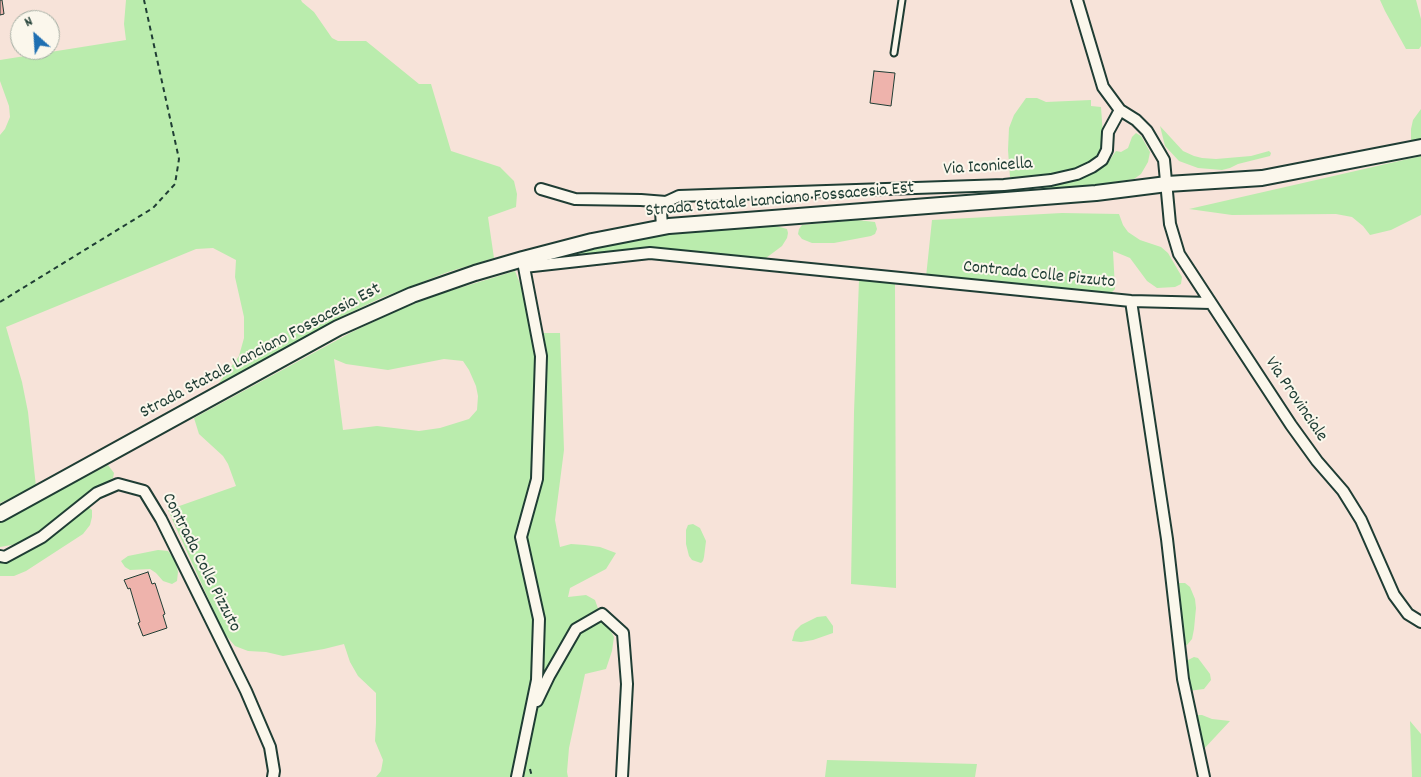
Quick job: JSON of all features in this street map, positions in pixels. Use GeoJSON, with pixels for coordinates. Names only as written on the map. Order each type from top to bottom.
{"type":"FeatureCollection","features":[{"type":"Feature","properties":{"kind":"main road","name":"Strada Statale Lanciano Fossacesia Est"},"geometry":{"type":"LineString","coordinates":[[0,514],[338,328],[412,295],[465,276],[523,263],[592,241],[662,228],[1096,193],[1167,184],[1262,178],[1417,148]]}},
{"type":"Feature","properties":{"kind":"street","name":"Via Provinciale"},"geometry":{"type":"LineString","coordinates":[[1077,0],[1103,87],[1120,110],[1136,120],[1147,131],[1164,160],[1170,224],[1179,254],[1296,432],[1343,492],[1361,520],[1394,595],[1408,614],[1421,622]]}},
{"type":"Feature","properties":{"kind":"street","name":"Via Iconicella"},"geometry":{"type":"LineString","coordinates":[[541,189],[575,199],[666,202],[679,196],[1004,185],[1051,180],[1077,174],[1102,160],[1106,150],[1108,132],[1120,110]]}},
{"type":"Feature","properties":{"kind":"street"},"geometry":{"type":"LineString","coordinates":[[662,228],[661,211],[666,202]]}},
{"type":"Feature","properties":{"kind":"street","name":"Contrada Colle Pizzuto"},"geometry":{"type":"LineString","coordinates":[[523,263],[539,265],[650,253],[1131,301],[1167,539],[1183,680],[1204,777]]}},
{"type":"Feature","properties":{"kind":"street"},"geometry":{"type":"LineString","coordinates":[[517,777],[537,680],[539,619],[521,537],[537,479],[541,356],[523,263]]}},
{"type":"Feature","properties":{"kind":"street"},"geometry":{"type":"LineString","coordinates":[[1131,301],[1211,303]]}},
{"type":"Feature","properties":{"kind":"street","name":"Contrada Colle Pizzuto"},"geometry":{"type":"LineString","coordinates":[[0,556],[5,557],[42,537],[97,493],[118,484],[144,491],[161,519],[246,691],[270,747],[274,771],[273,777]]}},
{"type":"Feature","properties":{"kind":"street"},"geometry":{"type":"LineString","coordinates":[[529,717],[549,676],[576,629],[602,614],[623,633],[627,684],[622,777]]}},
{"type":"Feature","properties":{"kind":"lane"},"geometry":{"type":"LineString","coordinates":[[894,53],[902,0]]}},
{"type":"Feature","properties":{"kind":"path"},"geometry":{"type":"LineString","coordinates":[[0,302],[153,208],[175,184],[179,160],[144,0]]}},
{"type":"Feature","properties":{"kind":"green space"},"geometry":{"type":"Polygon","coordinates":[[[126,0],[301,0],[314,12],[332,38],[338,41],[366,41],[419,84],[431,84],[451,151],[500,167],[514,181],[517,194],[516,207],[488,217],[494,258],[448,272],[381,298],[337,319],[216,387],[239,356],[244,338],[244,317],[235,277],[236,260],[213,248],[196,249],[6,327],[22,382],[28,412],[36,487],[0,503],[0,135],[10,117],[9,106],[0,81],[0,60],[10,58],[10,60],[60,60],[60,50],[126,40],[124,24],[126,0]]]}},
{"type":"Feature","properties":{"kind":"green space"},"geometry":{"type":"Polygon","coordinates":[[[1380,0],[1416,0],[1421,19],[1421,46],[1419,49],[1406,49],[1380,0]]]}},
{"type":"Feature","properties":{"kind":"green space"},"geometry":{"type":"Polygon","coordinates":[[[1026,98],[1037,98],[1046,102],[1091,100],[1091,106],[1101,107],[1104,149],[1091,162],[1069,172],[1052,175],[1010,177],[1009,128],[1014,115],[1026,98]]]}},
{"type":"Feature","properties":{"kind":"green space"},"geometry":{"type":"Polygon","coordinates":[[[1421,109],[1421,139],[1411,141],[1413,120],[1421,109]]]}},
{"type":"Feature","properties":{"kind":"green space"},"geometry":{"type":"Polygon","coordinates":[[[1160,126],[1183,151],[1202,158],[1216,159],[1251,156],[1269,151],[1271,153],[1270,156],[1222,170],[1198,168],[1179,161],[1165,146],[1160,126]]]}},
{"type":"Feature","properties":{"kind":"green space"},"geometry":{"type":"Polygon","coordinates":[[[1136,133],[1141,136],[1150,152],[1148,162],[1141,174],[1134,179],[1039,193],[1044,183],[1086,176],[1098,171],[1116,151],[1121,152],[1128,148],[1132,137],[1136,133]]]}},
{"type":"Feature","properties":{"kind":"green space"},"geometry":{"type":"Polygon","coordinates":[[[1421,156],[1421,215],[1391,230],[1370,235],[1352,217],[1336,214],[1232,215],[1189,209],[1421,156]]]}},
{"type":"Feature","properties":{"kind":"green space"},"geometry":{"type":"Polygon","coordinates":[[[1062,213],[1119,214],[1128,232],[1140,240],[1161,247],[1168,253],[1182,277],[1181,284],[1175,287],[1157,288],[1147,281],[1130,258],[1113,251],[1115,289],[1110,294],[1098,295],[926,277],[932,220],[1062,213]]]}},
{"type":"Feature","properties":{"kind":"green space"},"geometry":{"type":"Polygon","coordinates":[[[857,220],[875,222],[877,229],[875,234],[834,243],[812,243],[802,239],[798,234],[802,225],[857,220]]]}},
{"type":"Feature","properties":{"kind":"green space"},"geometry":{"type":"Polygon","coordinates":[[[776,226],[787,229],[787,238],[782,246],[766,258],[756,260],[650,252],[567,257],[568,252],[676,231],[724,227],[776,226]]]}},
{"type":"Feature","properties":{"kind":"green space"},"geometry":{"type":"Polygon","coordinates":[[[515,271],[532,328],[541,333],[560,333],[564,450],[555,520],[560,547],[571,544],[585,545],[600,547],[616,553],[606,569],[570,588],[568,597],[586,595],[595,600],[601,617],[614,637],[606,669],[585,674],[569,748],[568,777],[376,777],[381,771],[383,760],[375,741],[376,693],[358,676],[350,662],[344,644],[283,656],[266,652],[248,651],[235,646],[224,633],[168,510],[236,486],[228,464],[223,456],[199,434],[194,418],[352,332],[401,309],[443,293],[515,271]],[[334,359],[343,430],[377,426],[419,431],[440,428],[469,419],[477,410],[478,396],[476,386],[463,361],[444,359],[388,370],[346,364],[334,359]]]}},
{"type":"Feature","properties":{"kind":"green space"},"geometry":{"type":"Polygon","coordinates":[[[859,280],[895,283],[896,588],[851,584],[854,412],[859,280]]]}},
{"type":"Feature","properties":{"kind":"green space"},"geometry":{"type":"Polygon","coordinates":[[[108,465],[114,473],[113,478],[40,530],[17,544],[0,547],[0,522],[108,465]]]}},
{"type":"Feature","properties":{"kind":"green space"},"geometry":{"type":"Polygon","coordinates":[[[88,507],[92,510],[92,517],[90,525],[83,534],[26,571],[14,576],[0,576],[0,559],[42,540],[88,507]]]}},
{"type":"Feature","properties":{"kind":"green space"},"geometry":{"type":"Polygon","coordinates":[[[693,524],[700,528],[706,541],[704,557],[701,563],[692,560],[686,544],[686,530],[688,525],[693,524]]]}},
{"type":"Feature","properties":{"kind":"green space"},"geometry":{"type":"Polygon","coordinates":[[[158,550],[168,551],[175,560],[178,572],[177,581],[172,584],[163,581],[150,569],[130,570],[121,561],[128,556],[158,550]]]}},
{"type":"Feature","properties":{"kind":"green space"},"geometry":{"type":"Polygon","coordinates":[[[1175,583],[1185,583],[1190,587],[1195,599],[1196,608],[1192,639],[1187,645],[1182,646],[1175,583]]]}},
{"type":"Feature","properties":{"kind":"green space"},"geometry":{"type":"Polygon","coordinates":[[[826,616],[833,626],[833,633],[813,640],[792,641],[795,631],[801,625],[817,617],[826,616]]]}},
{"type":"Feature","properties":{"kind":"green space"},"geometry":{"type":"Polygon","coordinates":[[[1194,657],[1198,658],[1210,674],[1211,680],[1204,689],[1188,691],[1184,662],[1194,657]]]}},
{"type":"Feature","properties":{"kind":"green space"},"geometry":{"type":"Polygon","coordinates":[[[1192,715],[1202,715],[1212,719],[1230,721],[1202,751],[1192,715]]]}},
{"type":"Feature","properties":{"kind":"green space"},"geometry":{"type":"Polygon","coordinates":[[[1410,721],[1421,734],[1421,777],[1412,777],[1410,721]]]}},
{"type":"Feature","properties":{"kind":"green space"},"geometry":{"type":"Polygon","coordinates":[[[827,760],[977,764],[975,777],[825,777],[827,760]]]}},
{"type":"Feature","properties":{"kind":"building"},"geometry":{"type":"Polygon","coordinates":[[[0,0],[2,0],[4,14],[0,15],[0,0]]]}},
{"type":"Feature","properties":{"kind":"building"},"geometry":{"type":"Polygon","coordinates":[[[874,71],[895,73],[891,106],[870,103],[874,71]]]}},
{"type":"Feature","properties":{"kind":"building"},"geometry":{"type":"Polygon","coordinates":[[[148,572],[152,584],[155,583],[165,614],[163,615],[167,628],[143,636],[130,588],[128,589],[124,580],[148,572]]]}}]}
